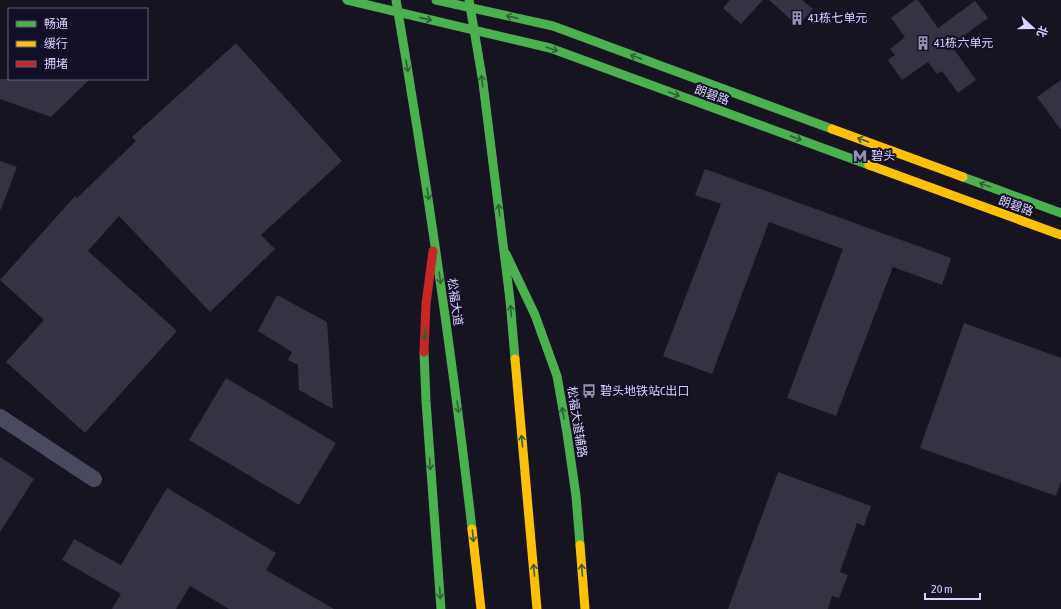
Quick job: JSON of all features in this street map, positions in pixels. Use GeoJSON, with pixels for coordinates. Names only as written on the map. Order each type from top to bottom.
{"type":"FeatureCollection","features":[{"type":"Feature","properties":{"kind":"main road","name":"朗碧路"},"geometry":{"type":"LineString","coordinates":[[347,0],[550,48],[1061,236]]}},
{"type":"Feature","properties":{"kind":"main road","name":"松福大道"},"geometry":{"type":"LineString","coordinates":[[396,0],[435,240],[463,448],[481,609]]}},
{"type":"Feature","properties":{"kind":"main road","name":"朗碧路"},"geometry":{"type":"LineString","coordinates":[[436,0],[470,4],[553,26],[1061,213]]}},
{"type":"Feature","properties":{"kind":"main road"},"geometry":{"type":"LineString","coordinates":[[470,4],[482,83],[510,300],[537,609]]}},
{"type":"Feature","properties":{"kind":"main road"},"geometry":{"type":"LineString","coordinates":[[435,240],[426,304],[424,352],[426,401],[441,609]]}},
{"type":"Feature","properties":{"kind":"main road","name":"松福大道辅路"},"geometry":{"type":"LineString","coordinates":[[504,249],[535,315],[557,376],[576,496],[585,609]]}},
{"type":"Feature","properties":{"kind":"street"},"geometry":{"type":"LineString","coordinates":[[0,417],[94,479]]}},
{"type":"Feature","properties":{"kind":"building"},"geometry":{"type":"Polygon","coordinates":[[[730,0],[763,0],[741,24],[723,8],[730,0]]]}},
{"type":"Feature","properties":{"kind":"building","name":"41栋七单元"},"geometry":{"type":"Polygon","coordinates":[[[769,0],[802,0],[813,9],[798,26],[769,0]]]}},
{"type":"Feature","properties":{"kind":"building","name":"41栋六单元"},"geometry":{"type":"Polygon","coordinates":[[[915,0],[918,0],[938,28],[975,1],[988,18],[951,45],[976,80],[958,93],[942,71],[937,74],[928,62],[902,80],[888,60],[895,55],[890,49],[905,37],[891,18],[915,0]]]}},
{"type":"Feature","properties":{"kind":"building"},"geometry":{"type":"Polygon","coordinates":[[[236,43],[342,161],[261,235],[275,249],[210,312],[119,216],[88,251],[177,331],[85,433],[6,362],[44,320],[0,280],[75,196],[77,198],[136,141],[132,137],[236,43]]]}},
{"type":"Feature","properties":{"kind":"building"},"geometry":{"type":"Polygon","coordinates":[[[0,79],[89,80],[51,117],[0,99],[0,79]]]}},
{"type":"Feature","properties":{"kind":"building"},"geometry":{"type":"Polygon","coordinates":[[[1061,80],[1061,130],[1037,97],[1061,80]]]}},
{"type":"Feature","properties":{"kind":"building"},"geometry":{"type":"Polygon","coordinates":[[[0,161],[17,167],[1,209],[0,209],[0,161]]]}},
{"type":"Feature","properties":{"kind":"building"},"geometry":{"type":"Polygon","coordinates":[[[705,169],[951,258],[942,285],[893,267],[836,416],[787,398],[843,249],[769,222],[712,374],[663,356],[721,204],[695,195],[705,169]]]}},
{"type":"Feature","properties":{"kind":"building"},"geometry":{"type":"Polygon","coordinates":[[[277,295],[327,322],[333,409],[299,390],[298,365],[288,360],[292,352],[258,331],[277,295]]]}},
{"type":"Feature","properties":{"kind":"building"},"geometry":{"type":"Polygon","coordinates":[[[964,323],[1061,358],[1061,481],[1056,496],[920,448],[964,323]]]}},
{"type":"Feature","properties":{"kind":"building"},"geometry":{"type":"Polygon","coordinates":[[[226,378],[336,443],[299,505],[189,440],[226,378]]]}},
{"type":"Feature","properties":{"kind":"building"},"geometry":{"type":"Polygon","coordinates":[[[0,457],[34,479],[0,532],[0,457]]]}},
{"type":"Feature","properties":{"kind":"building"},"geometry":{"type":"Polygon","coordinates":[[[778,472],[871,506],[864,526],[857,523],[840,572],[848,575],[839,598],[832,596],[828,609],[728,609],[778,472]]]}},
{"type":"Feature","properties":{"kind":"building"},"geometry":{"type":"Polygon","coordinates":[[[167,488],[276,553],[266,570],[334,609],[229,609],[190,586],[176,609],[112,609],[121,594],[62,560],[74,539],[121,565],[167,488]]]}},
{"type":"Feature","properties":{"kind":"traffic: fast"},"geometry":{"type":"LineString","coordinates":[[347,0],[550,48],[869,165]]}},
{"type":"Feature","properties":{"kind":"traffic: fast"},"geometry":{"type":"LineString","coordinates":[[396,0],[438,264],[472,529]]}},
{"type":"Feature","properties":{"kind":"traffic: fast"},"geometry":{"type":"LineString","coordinates":[[436,0],[553,26],[832,129]]}},
{"type":"Feature","properties":{"kind":"traffic: fast"},"geometry":{"type":"LineString","coordinates":[[469,0],[483,83],[510,300],[515,359]]}},
{"type":"Feature","properties":{"kind":"traffic: fast"},"geometry":{"type":"LineString","coordinates":[[963,177],[1061,213]]}},
{"type":"Feature","properties":{"kind":"traffic: fast"},"geometry":{"type":"LineString","coordinates":[[506,254],[535,315],[557,376],[576,496],[580,545]]}},
{"type":"Feature","properties":{"kind":"traffic: fast"},"geometry":{"type":"LineString","coordinates":[[424,352],[426,401],[441,609]]}},
{"type":"Feature","properties":{"kind":"traffic: slow"},"geometry":{"type":"LineString","coordinates":[[832,129],[963,177]]}},
{"type":"Feature","properties":{"kind":"traffic: slow"},"geometry":{"type":"LineString","coordinates":[[869,165],[1061,235]]}},
{"type":"Feature","properties":{"kind":"traffic: slow"},"geometry":{"type":"LineString","coordinates":[[515,359],[537,609]]}},
{"type":"Feature","properties":{"kind":"traffic: slow"},"geometry":{"type":"LineString","coordinates":[[472,529],[481,609]]}},
{"type":"Feature","properties":{"kind":"traffic: slow"},"geometry":{"type":"LineString","coordinates":[[580,545],[585,609]]}},
{"type":"Feature","properties":{"kind":"traffic: jam"},"geometry":{"type":"LineString","coordinates":[[424,352],[426,304],[433,251]]}},
{"type":"Feature","properties":{"kind":"place","name":"41栋七单元"},"geometry":{"type":"Point","coordinates":[797,18]}},
{"type":"Feature","properties":{"kind":"place","name":"41栋六单元"},"geometry":{"type":"Point","coordinates":[923,43]}},
{"type":"Feature","properties":{"kind":"place","name":"碧头"},"geometry":{"type":"Point","coordinates":[860,156]}},
{"type":"Feature","properties":{"kind":"place","name":"碧头地铁站C出口"},"geometry":{"type":"Point","coordinates":[589,391]}}]}
